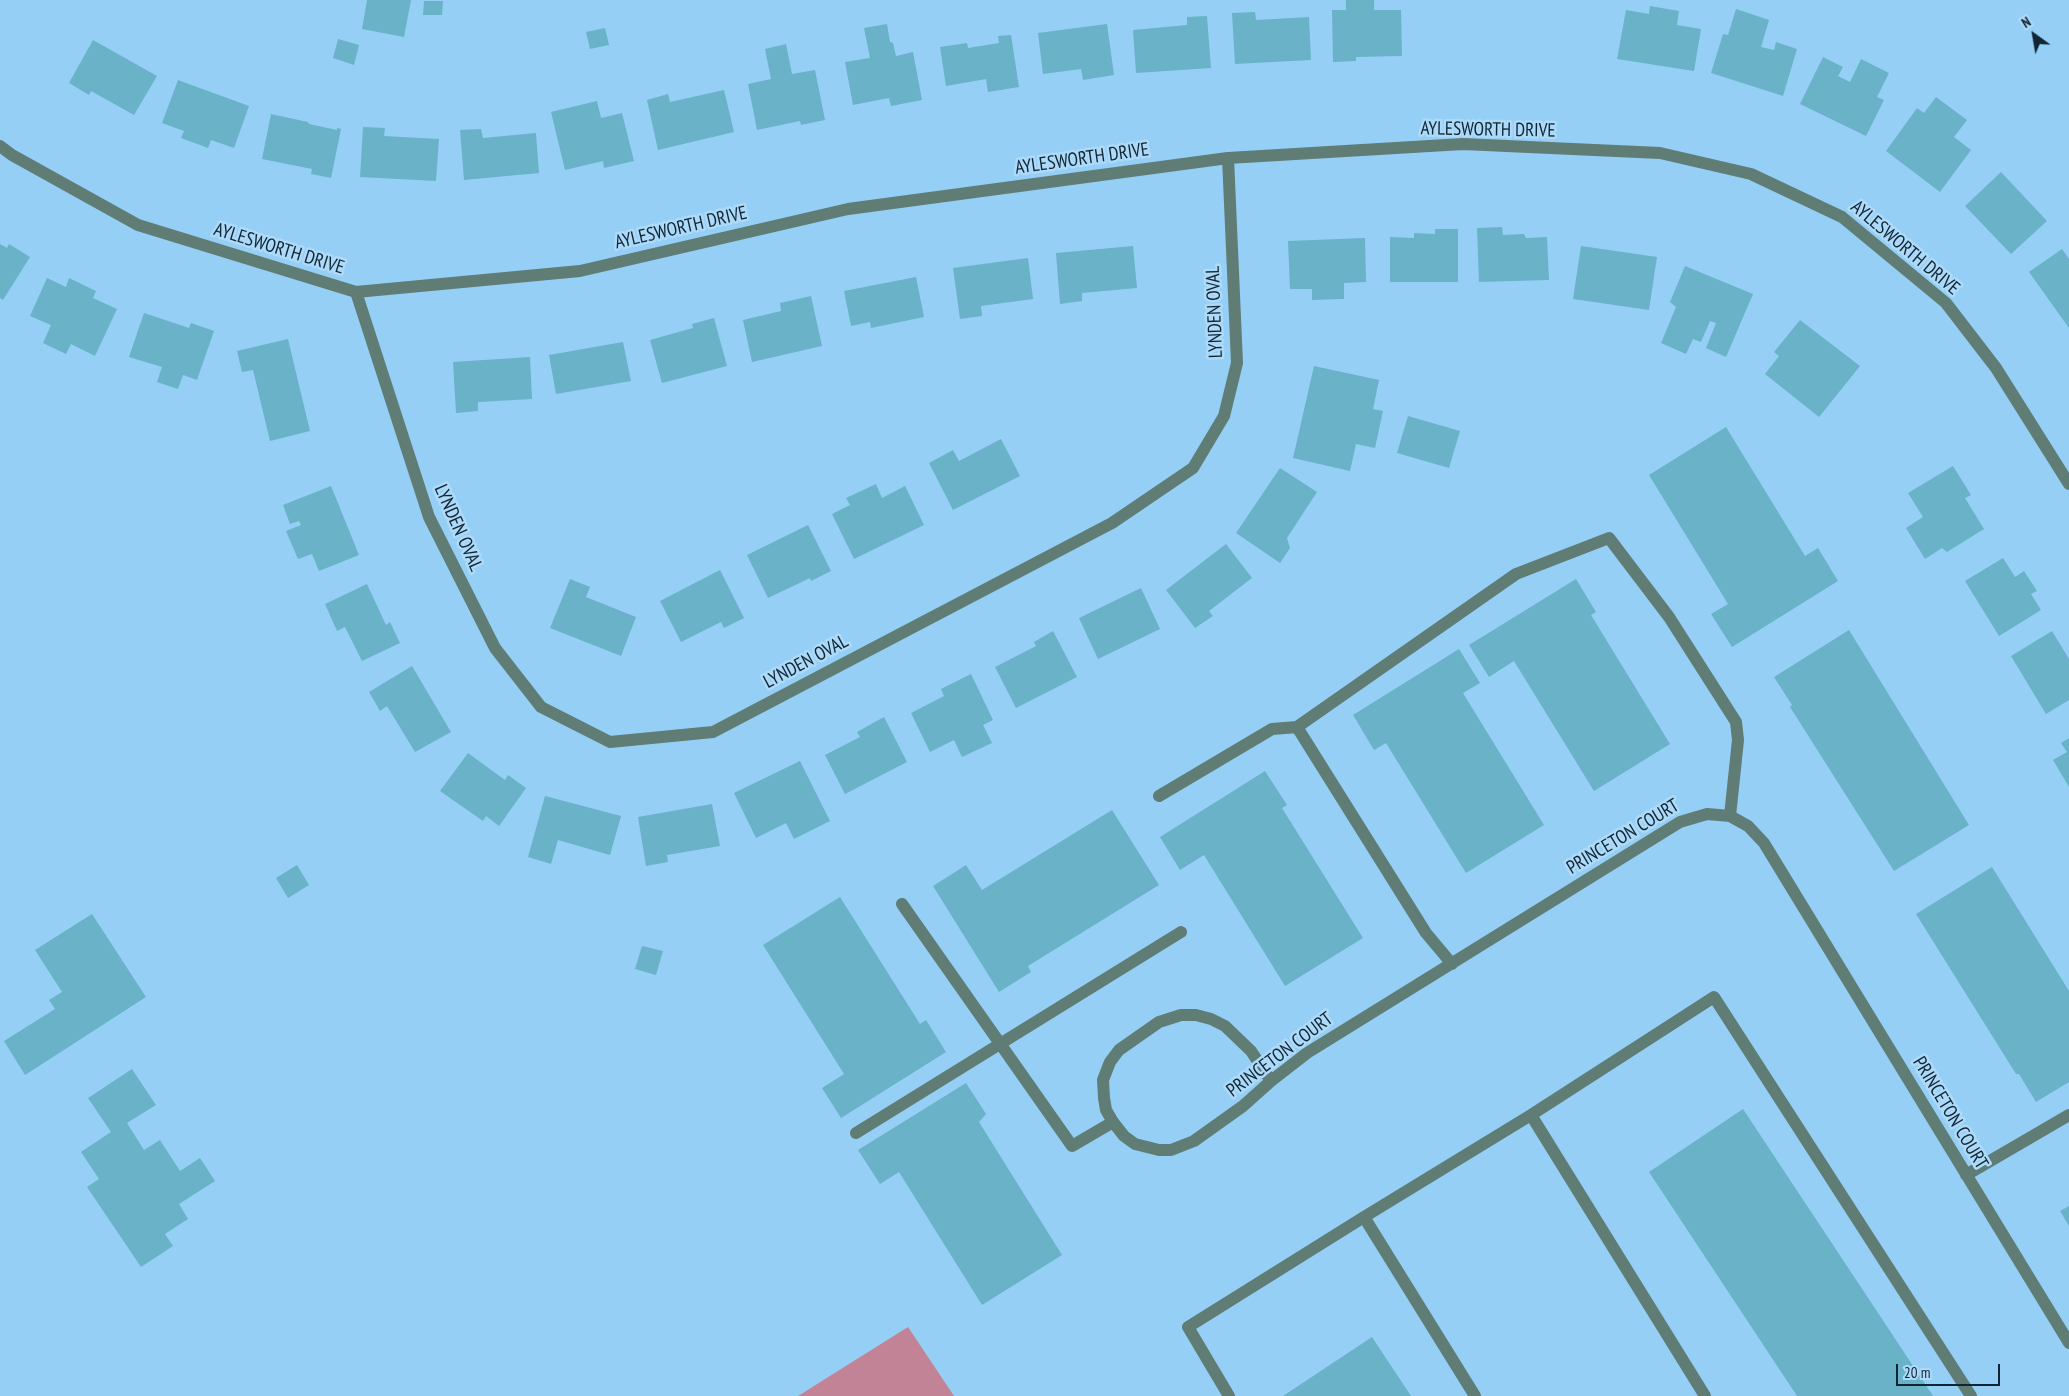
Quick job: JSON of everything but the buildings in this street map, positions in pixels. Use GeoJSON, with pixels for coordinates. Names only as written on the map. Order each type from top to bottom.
{"type":"FeatureCollection","features":[{"type":"Feature","properties":{"kind":"street","name":"AYLESWORTH DRIVE"},"geometry":{"type":"LineString","coordinates":[[0,146],[12,155],[138,225],[356,292],[580,271],[848,209],[1228,158],[1463,144],[1660,153],[1751,174],[1842,217],[1946,303],[1996,368],[2069,484]]}},
{"type":"Feature","properties":{"kind":"street","name":"LYNDEN OVAL"},"geometry":{"type":"LineString","coordinates":[[356,292],[429,517],[495,648],[541,707],[610,742],[713,732],[1112,523],[1193,468],[1224,416],[1237,362],[1228,158]]}},
{"type":"Feature","properties":{"kind":"street"},"geometry":{"type":"LineString","coordinates":[[1160,796],[1272,729],[1297,727],[1516,574],[1609,538],[1669,617],[1736,722],[1738,740],[1730,816]]}},
{"type":"Feature","properties":{"kind":"street"},"geometry":{"type":"LineString","coordinates":[[1297,727],[1426,933],[1452,964]]}},
{"type":"Feature","properties":{"kind":"street","name":"PRINCETON COURT"},"geometry":{"type":"LineString","coordinates":[[1112,1122],[1124,1136],[1135,1144],[1159,1150],[1171,1150],[1194,1141],[1212,1130],[1270,1081],[1307,1053],[1680,822],[1707,814],[1730,816],[1748,826],[1764,843],[2069,1343]]}},
{"type":"Feature","properties":{"kind":"street"},"geometry":{"type":"LineString","coordinates":[[902,904],[1072,1146],[1112,1122],[1106,1110],[1103,1080],[1110,1062],[1118,1050],[1159,1022],[1181,1015],[1196,1015],[1211,1019],[1225,1026],[1252,1051],[1270,1081]]}},
{"type":"Feature","properties":{"kind":"street"},"geometry":{"type":"LineString","coordinates":[[856,1133],[1181,932]]}},
{"type":"Feature","properties":{"kind":"street"},"geometry":{"type":"LineString","coordinates":[[1228,1396],[1188,1328],[1530,1115],[1714,997],[1971,1396]]}},
{"type":"Feature","properties":{"kind":"street"},"geometry":{"type":"LineString","coordinates":[[1530,1115],[1705,1396]]}},
{"type":"Feature","properties":{"kind":"street"},"geometry":{"type":"LineString","coordinates":[[1966,1175],[2069,1115]]}},
{"type":"Feature","properties":{"kind":"street"},"geometry":{"type":"LineString","coordinates":[[1364,1217],[1475,1396]]}},
{"type":"Feature","properties":{"kind":"shaded area"},"geometry":{"type":"Polygon","coordinates":[[[908,1327],[954,1396],[798,1396],[908,1327]]]}}]}
